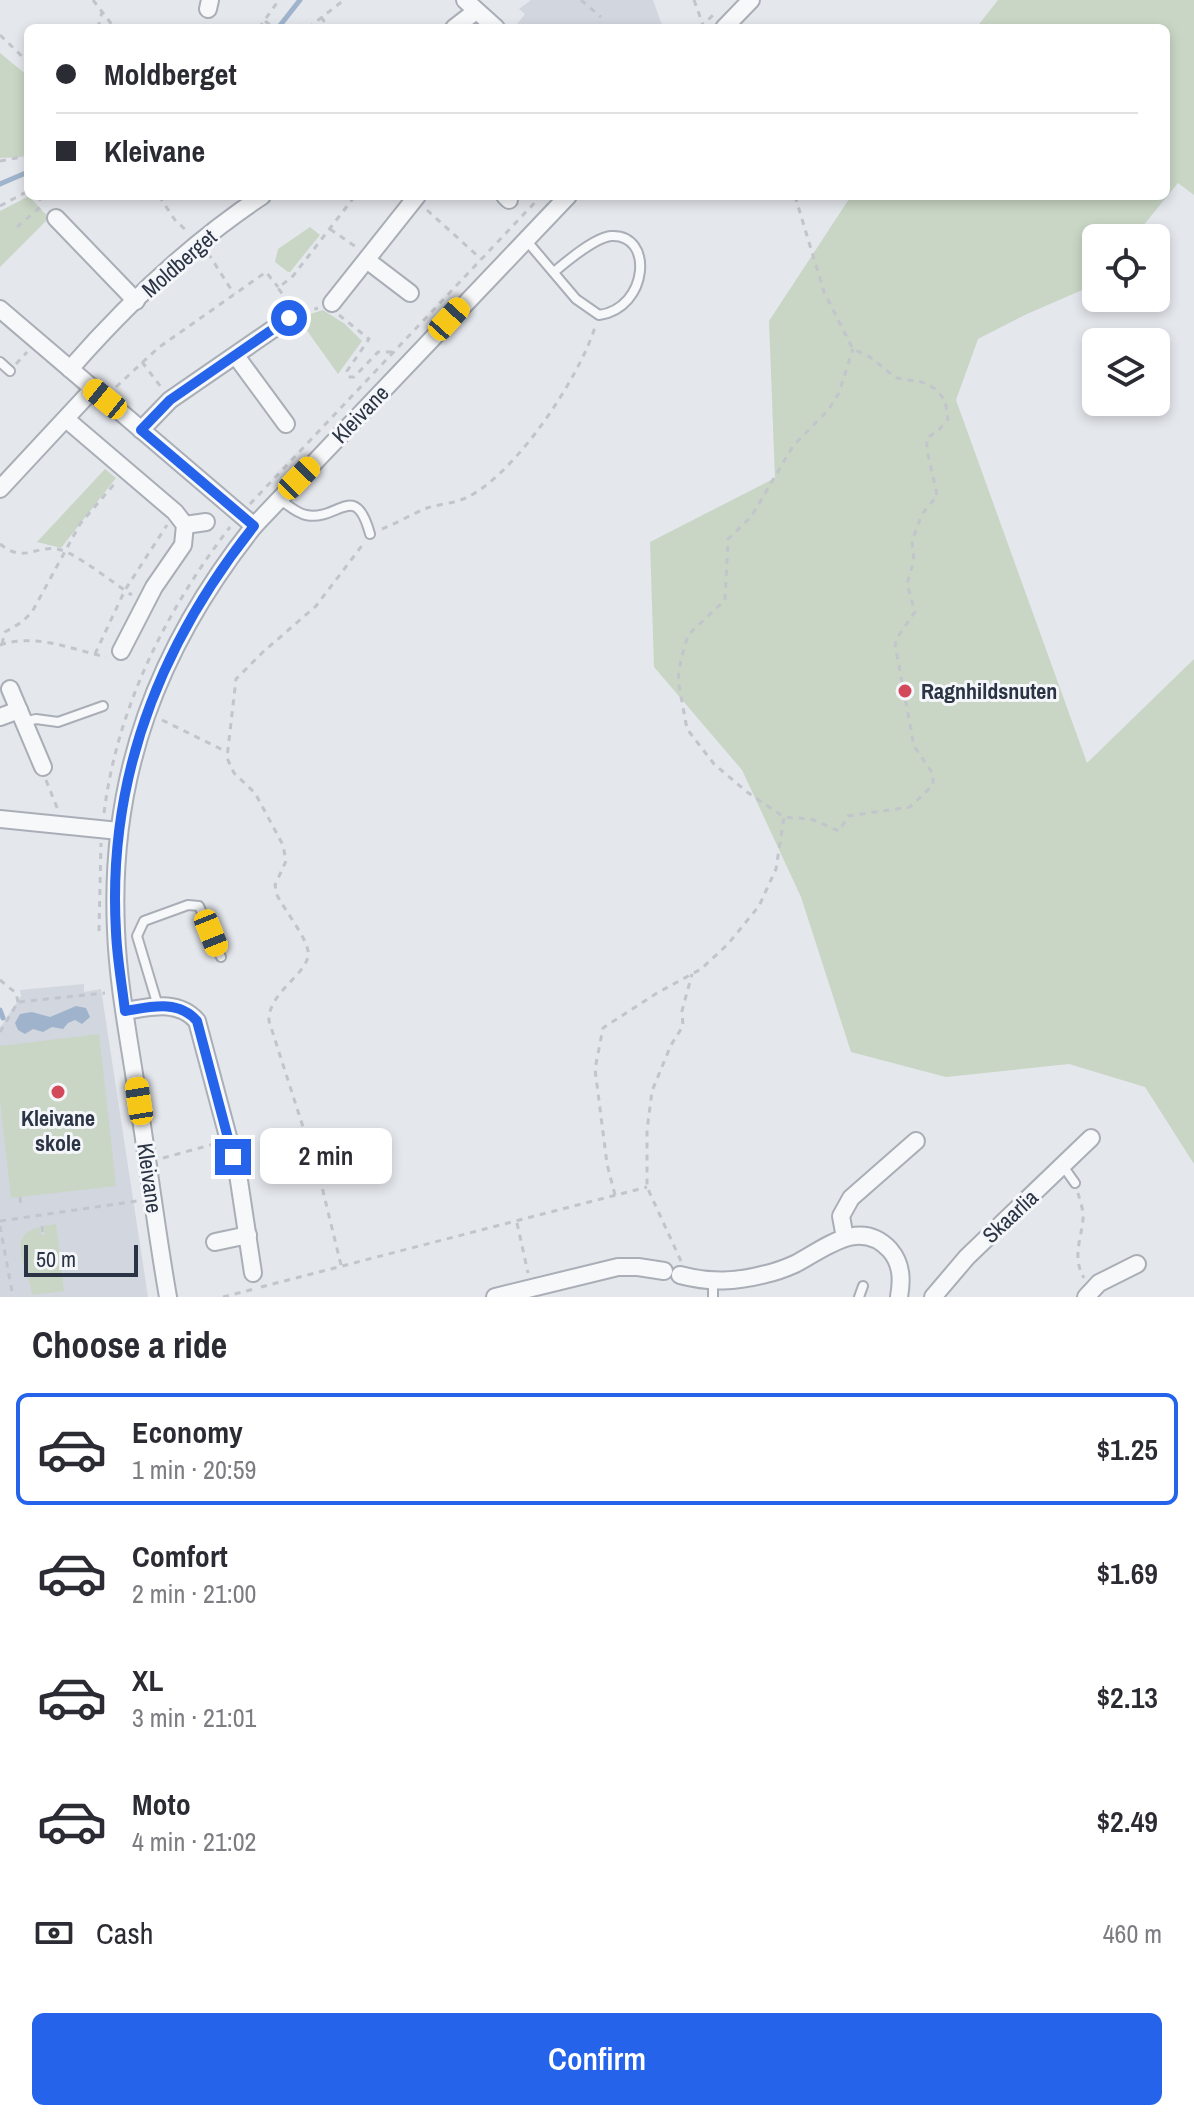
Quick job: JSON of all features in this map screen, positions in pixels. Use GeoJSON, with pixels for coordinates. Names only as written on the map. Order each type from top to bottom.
{"type":"FeatureCollection","features":[{"type":"Feature","properties":{"kind":"street"},"geometry":{"type":"LineString","coordinates":[[728,24],[751,0]]}},
{"type":"Feature","properties":{"kind":"street"},"geometry":{"type":"LineString","coordinates":[[457,24],[471,5],[492,24]]}},
{"type":"Feature","properties":{"kind":"street","name":"Moldberget"},"geometry":{"type":"LineString","coordinates":[[70,369],[136,301],[251,200]]}},
{"type":"Feature","properties":{"kind":"street"},"geometry":{"type":"LineString","coordinates":[[332,303],[414,200]]}},
{"type":"Feature","properties":{"kind":"street","name":"Kleivane"},"geometry":{"type":"LineString","coordinates":[[168,1297],[116,931],[119,831],[128,779],[146,712],[191,614],[225,562],[254,526],[564,200]]}},
{"type":"Feature","properties":{"kind":"street","name":"Moldberget"},"geometry":{"type":"LineString","coordinates":[[56,218],[136,301]]}},
{"type":"Feature","properties":{"kind":"street"},"geometry":{"type":"LineString","coordinates":[[369,259],[410,293]]}},
{"type":"Feature","properties":{"kind":"street"},"geometry":{"type":"LineString","coordinates":[[0,309],[254,526]]}},
{"type":"Feature","properties":{"kind":"street"},"geometry":{"type":"LineString","coordinates":[[141,430],[170,400],[289,318]]}},
{"type":"Feature","properties":{"kind":"street"},"geometry":{"type":"LineString","coordinates":[[236,356],[286,424]]}},
{"type":"Feature","properties":{"kind":"street"},"geometry":{"type":"LineString","coordinates":[[0,489],[93,389]]}},
{"type":"Feature","properties":{"kind":"street"},"geometry":{"type":"LineString","coordinates":[[66,419],[180,518],[206,522]]}},
{"type":"Feature","properties":{"kind":"street"},"geometry":{"type":"LineString","coordinates":[[114,654],[183,545],[180,518]]}},
{"type":"Feature","properties":{"kind":"street"},"geometry":{"type":"LineString","coordinates":[[10,689],[43,767]]}},
{"type":"Feature","properties":{"kind":"street"},"geometry":{"type":"LineString","coordinates":[[0,717],[21,716]]}},
{"type":"Feature","properties":{"kind":"street"},"geometry":{"type":"LineString","coordinates":[[0,819],[119,831]]}},
{"type":"Feature","properties":{"kind":"street"},"geometry":{"type":"LineString","coordinates":[[125,1011],[180,1008],[197,1021],[229,1140],[253,1273]]}},
{"type":"Feature","properties":{"kind":"street","name":"Skaarlia"},"geometry":{"type":"LineString","coordinates":[[933,1297],[967,1257],[1091,1138]]}},
{"type":"Feature","properties":{"kind":"street"},"geometry":{"type":"LineString","coordinates":[[845,1238],[841,1216],[843,1208],[916,1141]]}},
{"type":"Feature","properties":{"kind":"street"},"geometry":{"type":"LineString","coordinates":[[215,1242],[248,1235]]}},
{"type":"Feature","properties":{"kind":"street"},"geometry":{"type":"LineString","coordinates":[[495,1297],[618,1267],[678,1275],[713,1290],[795,1264],[824,1245],[845,1238],[871,1238],[889,1249],[900,1269],[899,1297]]}},
{"type":"Feature","properties":{"kind":"street"},"geometry":{"type":"LineString","coordinates":[[1086,1289],[1137,1264]]}},
{"type":"Feature","properties":{"kind":"lane"},"geometry":{"type":"LineString","coordinates":[[526,240],[576,299],[599,315],[622,308],[635,292],[640,266],[635,246],[624,238],[604,238],[554,272]]}},
{"type":"Feature","properties":{"kind":"lane"},"geometry":{"type":"LineString","coordinates":[[0,362],[10,371]]}},
{"type":"Feature","properties":{"kind":"lane"},"geometry":{"type":"LineString","coordinates":[[279,499],[311,516],[348,507],[358,508],[365,514],[370,534]]}},
{"type":"Feature","properties":{"kind":"lane"},"geometry":{"type":"LineString","coordinates":[[21,716],[58,722],[103,706]]}},
{"type":"Feature","properties":{"kind":"lane"},"geometry":{"type":"LineString","coordinates":[[158,1007],[137,936],[144,921],[188,905],[199,906],[221,957]]}},
{"type":"Feature","properties":{"kind":"lane"},"geometry":{"type":"LineString","coordinates":[[1063,1166],[1075,1183]]}},
{"type":"Feature","properties":{"kind":"lane"},"geometry":{"type":"LineString","coordinates":[[859,1297],[863,1286]]}},
{"type":"Feature","properties":{"kind":"path"},"geometry":{"type":"LineString","coordinates":[[93,0],[111,24]]}},
{"type":"Feature","properties":{"kind":"path"},"geometry":{"type":"LineString","coordinates":[[262,24],[279,0]]}},
{"type":"Feature","properties":{"kind":"path"},"geometry":{"type":"LineString","coordinates":[[313,24],[344,0]]}},
{"type":"Feature","properties":{"kind":"path"},"geometry":{"type":"LineString","coordinates":[[581,0],[601,17]]}},
{"type":"Feature","properties":{"kind":"path"},"geometry":{"type":"LineString","coordinates":[[694,0],[703,24]]}},
{"type":"Feature","properties":{"kind":"path"},"geometry":{"type":"LineString","coordinates":[[99,24],[102,12]]}},
{"type":"Feature","properties":{"kind":"path"},"geometry":{"type":"LineString","coordinates":[[321,17],[326,24]]}},
{"type":"Feature","properties":{"kind":"path"},"geometry":{"type":"LineString","coordinates":[[265,21],[269,24]]}},
{"type":"Feature","properties":{"kind":"path"},"geometry":{"type":"LineString","coordinates":[[0,35],[24,58]]}},
{"type":"Feature","properties":{"kind":"path"},"geometry":{"type":"LineString","coordinates":[[0,161],[24,157]]}},
{"type":"Feature","properties":{"kind":"path"},"geometry":{"type":"LineString","coordinates":[[0,206],[24,193]]}},
{"type":"Feature","properties":{"kind":"path"},"geometry":{"type":"LineString","coordinates":[[162,200],[175,220],[200,242],[234,294]]}},
{"type":"Feature","properties":{"kind":"path"},"geometry":{"type":"LineString","coordinates":[[419,200],[481,259]]}},
{"type":"Feature","properties":{"kind":"path"},"geometry":{"type":"LineString","coordinates":[[250,504],[537,200]]}},
{"type":"Feature","properties":{"kind":"path"},"geometry":{"type":"LineString","coordinates":[[796,200],[824,292],[853,349],[889,369],[896,378],[922,382],[934,388],[945,400],[948,419],[927,438],[937,496],[922,514],[912,541],[914,560],[907,584],[915,612],[895,645],[914,746],[933,774],[933,785],[910,807],[848,816],[839,831],[811,819],[784,817],[747,792],[714,764],[687,729],[678,680],[688,635],[725,600],[728,539],[751,517],[793,446],[829,409],[839,393],[853,349]]}},
{"type":"Feature","properties":{"kind":"path"},"geometry":{"type":"LineString","coordinates":[[17,227],[44,204]]}},
{"type":"Feature","properties":{"kind":"path"},"geometry":{"type":"LineString","coordinates":[[330,229],[369,259]]}},
{"type":"Feature","properties":{"kind":"path"},"geometry":{"type":"LineString","coordinates":[[111,392],[142,362],[266,272],[278,288]]}},
{"type":"Feature","properties":{"kind":"path"},"geometry":{"type":"LineString","coordinates":[[341,1265],[321,1183],[269,1021],[269,1012],[282,991],[306,965],[308,951],[277,895],[275,885],[286,861],[277,830],[250,785],[229,765],[227,752],[236,679],[316,606],[370,534],[422,510],[467,498],[489,482],[529,443],[563,395],[592,339],[599,315]]}},
{"type":"Feature","properties":{"kind":"path"},"geometry":{"type":"LineString","coordinates":[[142,362],[170,400]]}},
{"type":"Feature","properties":{"kind":"path"},"geometry":{"type":"LineString","coordinates":[[1,644],[5,632],[28,618],[80,524],[126,470]]}},
{"type":"Feature","properties":{"kind":"path"},"geometry":{"type":"LineString","coordinates":[[95,654],[125,590],[180,518]]}},
{"type":"Feature","properties":{"kind":"path"},"geometry":{"type":"LineString","coordinates":[[173,610],[230,527]]}},
{"type":"Feature","properties":{"kind":"path"},"geometry":{"type":"LineString","coordinates":[[0,544],[20,555],[64,550],[146,603]]}},
{"type":"Feature","properties":{"kind":"path"},"geometry":{"type":"LineString","coordinates":[[1,644],[31,639],[95,654],[114,654]]}},
{"type":"Feature","properties":{"kind":"path"},"geometry":{"type":"LineString","coordinates":[[146,712],[227,752]]}},
{"type":"Feature","properties":{"kind":"path"},"geometry":{"type":"LineString","coordinates":[[43,767],[59,814]]}},
{"type":"Feature","properties":{"kind":"path"},"geometry":{"type":"LineString","coordinates":[[615,1195],[607,1164],[595,1069],[603,1028],[692,974],[728,944],[759,906],[776,869],[784,817]]}},
{"type":"Feature","properties":{"kind":"path"},"geometry":{"type":"LineString","coordinates":[[678,1275],[647,1187],[647,1130],[652,1091],[671,1045],[683,1026],[682,1011],[692,974]]}},
{"type":"Feature","properties":{"kind":"path"},"geometry":{"type":"LineString","coordinates":[[0,980],[16,993],[18,1002],[0,1032]]}},
{"type":"Feature","properties":{"kind":"path"},"geometry":{"type":"LineString","coordinates":[[18,1002],[105,993]]}},
{"type":"Feature","properties":{"kind":"path"},"geometry":{"type":"LineString","coordinates":[[163,1158],[229,1140]]}},
{"type":"Feature","properties":{"kind":"path"},"geometry":{"type":"LineString","coordinates":[[1075,1183],[1084,1217],[1077,1243],[1077,1258],[1086,1289]]}},
{"type":"Feature","properties":{"kind":"path"},"geometry":{"type":"LineString","coordinates":[[223,1297],[647,1187]]}},
{"type":"Feature","properties":{"kind":"path"},"geometry":{"type":"LineString","coordinates":[[20,1197],[21,1207]]}},
{"type":"Feature","properties":{"kind":"path"},"geometry":{"type":"LineString","coordinates":[[13,1297],[0,1223],[137,1201]]}},
{"type":"Feature","properties":{"kind":"path"},"geometry":{"type":"LineString","coordinates":[[517,1223],[532,1288]]}},
{"type":"Feature","properties":{"kind":"path"},"geometry":{"type":"LineString","coordinates":[[42,1226],[43,1236]]}},
{"type":"Feature","properties":{"kind":"shaded area"},"geometry":{"type":"Polygon","coordinates":[[[531,0],[653,0],[662,24],[517,24],[525,14],[519,9],[531,0]]]}},
{"type":"Feature","properties":{"kind":"shaded area","name":"Kleivane skole"},"geometry":{"type":"Polygon","coordinates":[[[84,984],[84,992],[101,989],[148,1297],[0,1297],[0,1028],[21,996],[20,990],[84,984]]]}},
{"type":"Feature","properties":{"kind":"green space"},"geometry":{"type":"Polygon","coordinates":[[[998,0],[1194,0],[1194,195],[1178,183],[1170,193],[1170,24],[979,24],[998,0]]]}},
{"type":"Feature","properties":{"kind":"green space"},"geometry":{"type":"Polygon","coordinates":[[[0,53],[24,73],[24,154],[0,158],[0,53]]]}},
{"type":"Feature","properties":{"kind":"green space"},"geometry":{"type":"Polygon","coordinates":[[[24,199],[33,200],[49,218],[0,267],[0,211],[24,199]]]}},
{"type":"Feature","properties":{"kind":"green space"},"geometry":{"type":"Polygon","coordinates":[[[848,200],[1164,200],[1144,224],[1082,224],[1082,290],[978,339],[956,400],[1087,763],[1194,659],[1194,1164],[1145,1087],[1069,1064],[946,1077],[851,1052],[801,897],[742,770],[654,667],[650,542],[775,478],[769,321],[848,200]]]}},
{"type":"Feature","properties":{"kind":"green space"},"geometry":{"type":"Polygon","coordinates":[[[310,227],[320,235],[288,272],[275,262],[278,249],[310,227]]]}},
{"type":"Feature","properties":{"kind":"green space"},"geometry":{"type":"Polygon","coordinates":[[[323,310],[345,324],[362,341],[338,374],[298,318],[323,310]]]}},
{"type":"Feature","properties":{"kind":"green space"},"geometry":{"type":"Polygon","coordinates":[[[105,469],[116,478],[61,548],[37,542],[105,469]]]}},
{"type":"Feature","properties":{"kind":"green space","name":"Kleivane skole"},"geometry":{"type":"Polygon","coordinates":[[[99,1034],[116,1186],[11,1198],[0,1101],[0,1046],[99,1034]]]}},
{"type":"Feature","properties":{"kind":"green space"},"geometry":{"type":"Polygon","coordinates":[[[56,1224],[64,1291],[32,1295],[21,1255],[23,1237],[40,1227],[41,1235],[45,1235],[44,1226],[56,1224]]]}},
{"type":"Feature","properties":{"kind":"water"},"geometry":{"type":"Polygon","coordinates":[[[76,1006],[86,1008],[90,1017],[82,1024],[75,1020],[63,1029],[52,1027],[43,1032],[33,1029],[25,1034],[18,1030],[15,1023],[20,1014],[32,1012],[50,1017],[76,1006]]]}},
{"type":"Feature","properties":{"kind":"waterway"},"geometry":{"type":"LineString","coordinates":[[281,24],[300,0]]}},
{"type":"Feature","properties":{"kind":"waterway"},"geometry":{"type":"LineString","coordinates":[[0,184],[24,174]]}},
{"type":"Feature","properties":{"kind":"waterway"},"geometry":{"type":"LineString","coordinates":[[0,1010],[3,1018]]}},
{"type":"Feature","properties":{"kind":"place","name":"Ragnhildsnuten"},"geometry":{"type":"Point","coordinates":[905,691]}},
{"type":"Feature","properties":{"kind":"place","name":"Kleivane skole"},"geometry":{"type":"Point","coordinates":[58,1092]}},
{"type":"Feature","properties":{"kind":"route"},"geometry":{"type":"LineString","coordinates":[[233,1157],[197,1021],[187,1011],[171,1006],[125,1011],[116,931],[117,864],[128,779],[146,712],[159,679],[191,614],[225,562],[254,526],[141,430],[170,400],[289,318]]}}]}
